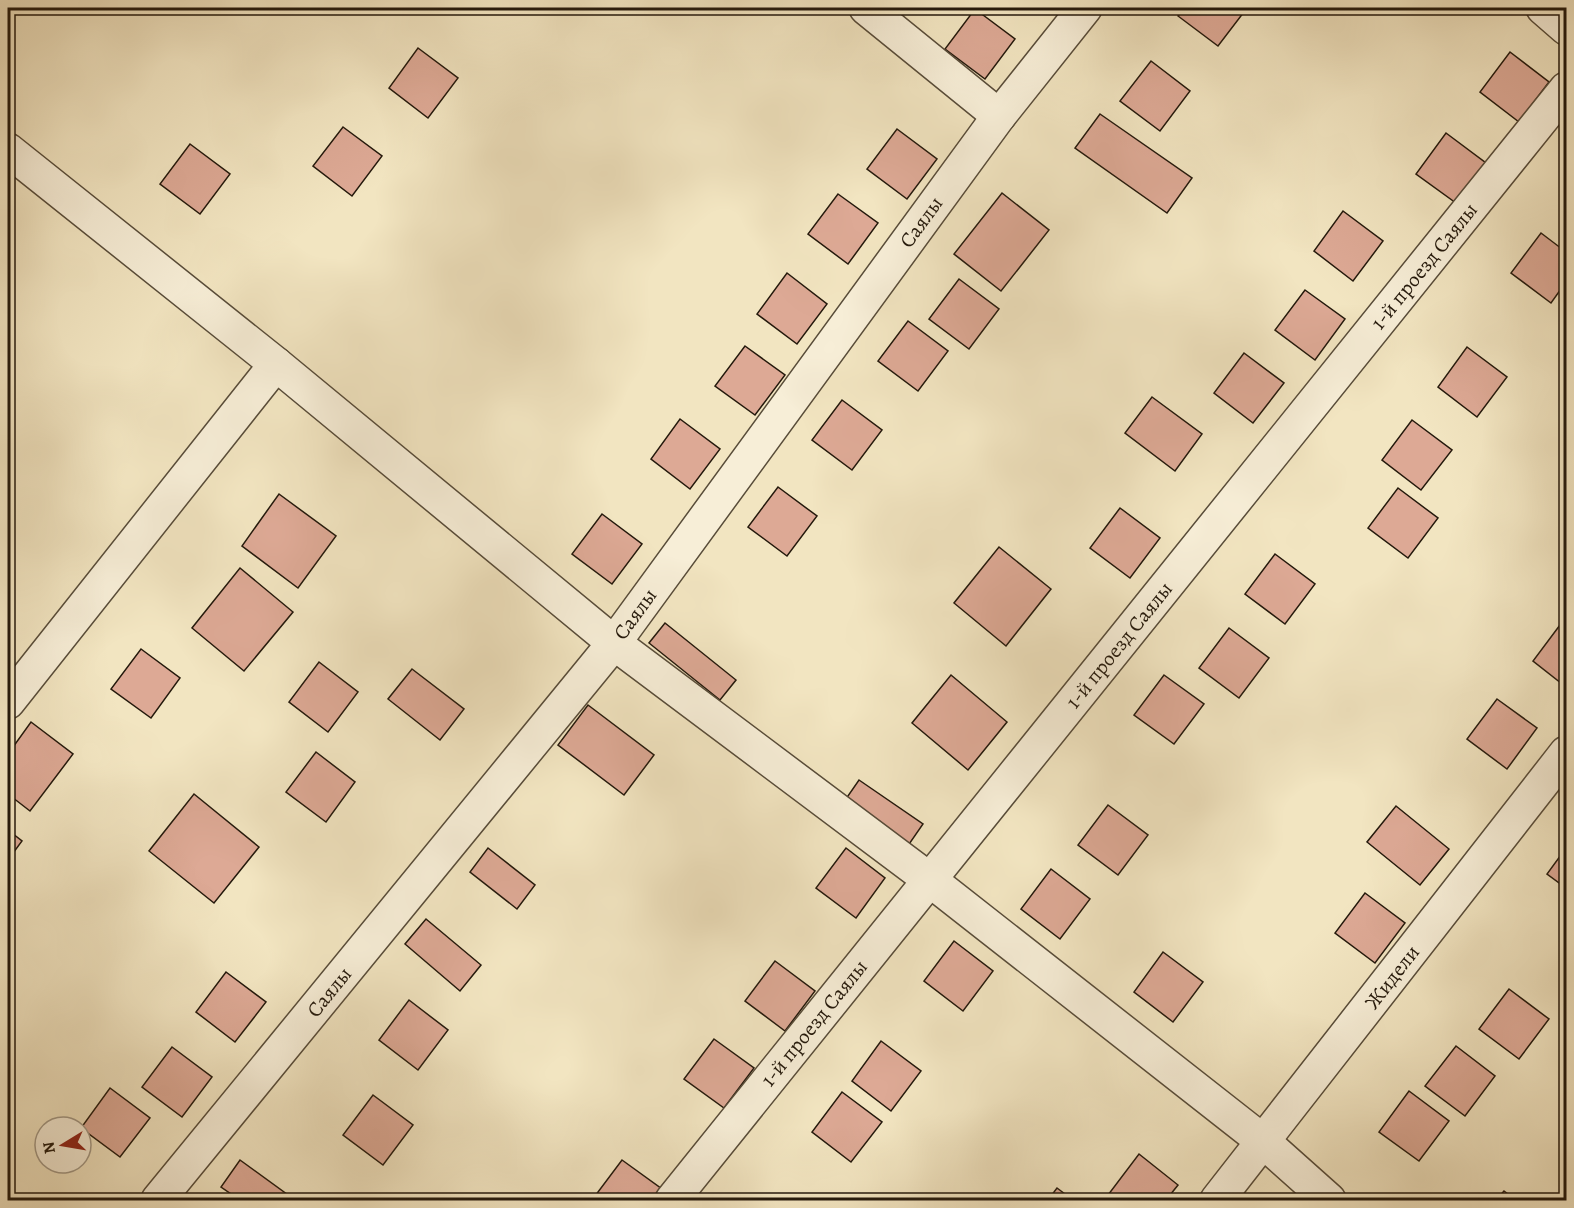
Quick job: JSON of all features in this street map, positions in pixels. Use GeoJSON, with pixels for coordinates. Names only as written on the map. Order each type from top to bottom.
{"type":"FeatureCollection","features":[{"type":"Feature","properties":{"kind":"street"},"geometry":{"type":"LineString","coordinates":[[866,8],[999,116]]}},
{"type":"Feature","properties":{"kind":"street","name":"Саялы"},"geometry":{"type":"LineString","coordinates":[[158,1200],[614,643],[999,116],[1085,8]]}},
{"type":"Feature","properties":{"kind":"street"},"geometry":{"type":"LineString","coordinates":[[1543,8],[1566,28]]}},
{"type":"Feature","properties":{"kind":"street","name":"1-й проезд Саялы"},"geometry":{"type":"LineString","coordinates":[[672,1200],[1566,89]]}},
{"type":"Feature","properties":{"kind":"street"},"geometry":{"type":"LineString","coordinates":[[8,150],[276,364],[614,643],[930,880],[1264,1142],[1329,1200]]}},
{"type":"Feature","properties":{"kind":"street"},"geometry":{"type":"LineString","coordinates":[[8,702],[276,364]]}},
{"type":"Feature","properties":{"kind":"street","name":"Жидели"},"geometry":{"type":"LineString","coordinates":[[1217,1200],[1566,753]]}},
{"type":"Feature","properties":{"kind":"building"},"geometry":{"type":"Polygon","coordinates":[[[1185,8],[1247,8],[1218,46],[1178,16],[1185,8]]]}},
{"type":"Feature","properties":{"kind":"building"},"geometry":{"type":"Polygon","coordinates":[[[975,9],[1015,39],[985,79],[945,49],[975,9]]]}},
{"type":"Feature","properties":{"kind":"building"},"geometry":{"type":"Polygon","coordinates":[[[418,48],[458,78],[428,118],[389,88],[418,48]]]}},
{"type":"Feature","properties":{"kind":"building"},"geometry":{"type":"Polygon","coordinates":[[[1510,52],[1549,82],[1519,122],[1480,92],[1510,52]]]}},
{"type":"Feature","properties":{"kind":"building"},"geometry":{"type":"Polygon","coordinates":[[[1151,61],[1190,91],[1160,131],[1120,101],[1151,61]]]}},
{"type":"Feature","properties":{"kind":"building"},"geometry":{"type":"Polygon","coordinates":[[[1100,114],[1192,178],[1167,213],[1075,148],[1100,114]]]}},
{"type":"Feature","properties":{"kind":"building"},"geometry":{"type":"Polygon","coordinates":[[[343,127],[382,156],[352,196],[313,166],[343,127]]]}},
{"type":"Feature","properties":{"kind":"building"},"geometry":{"type":"Polygon","coordinates":[[[897,129],[937,159],[907,199],[867,169],[897,129]]]}},
{"type":"Feature","properties":{"kind":"building"},"geometry":{"type":"Polygon","coordinates":[[[1446,133],[1486,163],[1456,203],[1416,174],[1446,133]]]}},
{"type":"Feature","properties":{"kind":"building"},"geometry":{"type":"Polygon","coordinates":[[[190,144],[230,174],[200,214],[160,184],[190,144]]]}},
{"type":"Feature","properties":{"kind":"building"},"geometry":{"type":"Polygon","coordinates":[[[1002,193],[1049,230],[1001,291],[954,254],[1002,193]]]}},
{"type":"Feature","properties":{"kind":"building"},"geometry":{"type":"Polygon","coordinates":[[[838,194],[878,223],[848,264],[808,234],[838,194]]]}},
{"type":"Feature","properties":{"kind":"building"},"geometry":{"type":"Polygon","coordinates":[[[1343,211],[1383,241],[1353,281],[1314,251],[1343,211]]]}},
{"type":"Feature","properties":{"kind":"building"},"geometry":{"type":"Polygon","coordinates":[[[1541,233],[1566,252],[1566,282],[1551,303],[1511,273],[1541,233]]]}},
{"type":"Feature","properties":{"kind":"building"},"geometry":{"type":"Polygon","coordinates":[[[787,273],[827,304],[797,344],[757,314],[787,273]]]}},
{"type":"Feature","properties":{"kind":"building"},"geometry":{"type":"Polygon","coordinates":[[[959,279],[999,309],[969,349],[929,319],[959,279]]]}},
{"type":"Feature","properties":{"kind":"building"},"geometry":{"type":"Polygon","coordinates":[[[1305,290],[1345,319],[1315,360],[1275,330],[1305,290]]]}},
{"type":"Feature","properties":{"kind":"building"},"geometry":{"type":"Polygon","coordinates":[[[908,321],[948,351],[918,391],[878,361],[908,321]]]}},
{"type":"Feature","properties":{"kind":"building"},"geometry":{"type":"Polygon","coordinates":[[[745,346],[785,375],[755,415],[715,386],[745,346]]]}},
{"type":"Feature","properties":{"kind":"building"},"geometry":{"type":"Polygon","coordinates":[[[1467,347],[1507,377],[1477,417],[1438,387],[1467,347]]]}},
{"type":"Feature","properties":{"kind":"building"},"geometry":{"type":"Polygon","coordinates":[[[1244,353],[1284,383],[1253,423],[1214,393],[1244,353]]]}},
{"type":"Feature","properties":{"kind":"building"},"geometry":{"type":"Polygon","coordinates":[[[1152,397],[1202,434],[1175,471],[1125,433],[1152,397]]]}},
{"type":"Feature","properties":{"kind":"building"},"geometry":{"type":"Polygon","coordinates":[[[842,400],[882,430],[852,470],[812,440],[842,400]]]}},
{"type":"Feature","properties":{"kind":"building"},"geometry":{"type":"Polygon","coordinates":[[[680,419],[720,449],[690,489],[651,459],[680,419]]]}},
{"type":"Feature","properties":{"kind":"building"},"geometry":{"type":"Polygon","coordinates":[[[1412,420],[1452,450],[1421,490],[1382,460],[1412,420]]]}},
{"type":"Feature","properties":{"kind":"building"},"geometry":{"type":"Polygon","coordinates":[[[778,487],[817,516],[787,556],[748,527],[778,487]]]}},
{"type":"Feature","properties":{"kind":"building"},"geometry":{"type":"Polygon","coordinates":[[[1398,488],[1438,518],[1408,558],[1368,528],[1398,488]]]}},
{"type":"Feature","properties":{"kind":"building"},"geometry":{"type":"Polygon","coordinates":[[[279,494],[336,536],[298,588],[242,546],[279,494]]]}},
{"type":"Feature","properties":{"kind":"building"},"geometry":{"type":"Polygon","coordinates":[[[1120,508],[1160,538],[1130,578],[1090,548],[1120,508]]]}},
{"type":"Feature","properties":{"kind":"building"},"geometry":{"type":"Polygon","coordinates":[[[602,514],[642,544],[612,584],[572,554],[602,514]]]}},
{"type":"Feature","properties":{"kind":"building"},"geometry":{"type":"Polygon","coordinates":[[[999,547],[1051,589],[1006,646],[954,603],[999,547]]]}},
{"type":"Feature","properties":{"kind":"building"},"geometry":{"type":"Polygon","coordinates":[[[1275,554],[1315,584],[1285,624],[1245,594],[1275,554]]]}},
{"type":"Feature","properties":{"kind":"building"},"geometry":{"type":"Polygon","coordinates":[[[240,568],[293,612],[244,671],[192,628],[240,568]]]}},
{"type":"Feature","properties":{"kind":"building"},"geometry":{"type":"Polygon","coordinates":[[[1563,621],[1566,624],[1566,687],[1533,661],[1563,621]]]}},
{"type":"Feature","properties":{"kind":"building"},"geometry":{"type":"Polygon","coordinates":[[[665,623],[736,680],[720,700],[649,643],[665,623]]]}},
{"type":"Feature","properties":{"kind":"building"},"geometry":{"type":"Polygon","coordinates":[[[1229,628],[1269,658],[1239,698],[1199,668],[1229,628]]]}},
{"type":"Feature","properties":{"kind":"building"},"geometry":{"type":"Polygon","coordinates":[[[141,649],[180,678],[151,718],[111,689],[141,649]]]}},
{"type":"Feature","properties":{"kind":"building"},"geometry":{"type":"Polygon","coordinates":[[[319,662],[358,692],[328,732],[289,702],[319,662]]]}},
{"type":"Feature","properties":{"kind":"building"},"geometry":{"type":"Polygon","coordinates":[[[412,669],[464,709],[440,740],[388,699],[412,669]]]}},
{"type":"Feature","properties":{"kind":"building"},"geometry":{"type":"Polygon","coordinates":[[[951,675],[1007,722],[968,770],[912,723],[951,675]]]}},
{"type":"Feature","properties":{"kind":"building"},"geometry":{"type":"Polygon","coordinates":[[[1164,675],[1204,704],[1174,744],[1134,715],[1164,675]]]}},
{"type":"Feature","properties":{"kind":"building"},"geometry":{"type":"Polygon","coordinates":[[[1497,699],[1537,728],[1507,769],[1467,739],[1497,699]]]}},
{"type":"Feature","properties":{"kind":"building"},"geometry":{"type":"Polygon","coordinates":[[[588,705],[654,755],[624,795],[558,745],[588,705]]]}},
{"type":"Feature","properties":{"kind":"building"},"geometry":{"type":"Polygon","coordinates":[[[31,722],[73,754],[30,811],[8,794],[8,754],[31,722]]]}},
{"type":"Feature","properties":{"kind":"building"},"geometry":{"type":"Polygon","coordinates":[[[316,752],[355,782],[326,822],[286,792],[316,752]]]}},
{"type":"Feature","properties":{"kind":"building"},"geometry":{"type":"Polygon","coordinates":[[[859,780],[923,824],[905,850],[841,806],[859,780]]]}},
{"type":"Feature","properties":{"kind":"building"},"geometry":{"type":"Polygon","coordinates":[[[194,794],[259,847],[214,903],[149,851],[194,794]]]}},
{"type":"Feature","properties":{"kind":"building"},"geometry":{"type":"Polygon","coordinates":[[[1108,805],[1148,835],[1118,875],[1078,845],[1108,805]]]}},
{"type":"Feature","properties":{"kind":"building"},"geometry":{"type":"Polygon","coordinates":[[[1396,806],[1449,849],[1420,885],[1367,842],[1396,806]]]}},
{"type":"Feature","properties":{"kind":"building"},"geometry":{"type":"Polygon","coordinates":[[[8,830],[22,841],[8,860],[8,830]]]}},
{"type":"Feature","properties":{"kind":"building"},"geometry":{"type":"Polygon","coordinates":[[[488,848],[535,885],[517,909],[470,872],[488,848]]]}},
{"type":"Feature","properties":{"kind":"building"},"geometry":{"type":"Polygon","coordinates":[[[846,848],[885,878],[856,918],[816,888],[846,848]]]}},
{"type":"Feature","properties":{"kind":"building"},"geometry":{"type":"Polygon","coordinates":[[[1566,848],[1566,888],[1547,874],[1566,848]]]}},
{"type":"Feature","properties":{"kind":"building"},"geometry":{"type":"Polygon","coordinates":[[[1051,869],[1090,899],[1060,939],[1021,909],[1051,869]]]}},
{"type":"Feature","properties":{"kind":"building"},"geometry":{"type":"Polygon","coordinates":[[[1365,893],[1405,923],[1375,963],[1335,933],[1365,893]]]}},
{"type":"Feature","properties":{"kind":"building"},"geometry":{"type":"Polygon","coordinates":[[[426,919],[481,965],[460,991],[405,944],[426,919]]]}},
{"type":"Feature","properties":{"kind":"building"},"geometry":{"type":"Polygon","coordinates":[[[954,941],[993,971],[963,1011],[924,981],[954,941]]]}},
{"type":"Feature","properties":{"kind":"building"},"geometry":{"type":"Polygon","coordinates":[[[1163,952],[1203,982],[1173,1022],[1134,992],[1163,952]]]}},
{"type":"Feature","properties":{"kind":"building"},"geometry":{"type":"Polygon","coordinates":[[[775,961],[815,991],[785,1031],[745,1001],[775,961]]]}},
{"type":"Feature","properties":{"kind":"building"},"geometry":{"type":"Polygon","coordinates":[[[226,972],[266,1002],[235,1042],[196,1012],[226,972]]]}},
{"type":"Feature","properties":{"kind":"building"},"geometry":{"type":"Polygon","coordinates":[[[1509,989],[1549,1019],[1519,1059],[1479,1029],[1509,989]]]}},
{"type":"Feature","properties":{"kind":"building"},"geometry":{"type":"Polygon","coordinates":[[[409,1000],[448,1030],[418,1070],[379,1040],[409,1000]]]}},
{"type":"Feature","properties":{"kind":"building"},"geometry":{"type":"Polygon","coordinates":[[[714,1039],[754,1068],[724,1108],[684,1079],[714,1039]]]}},
{"type":"Feature","properties":{"kind":"building"},"geometry":{"type":"Polygon","coordinates":[[[881,1041],[921,1071],[891,1111],[852,1081],[881,1041]]]}},
{"type":"Feature","properties":{"kind":"building"},"geometry":{"type":"Polygon","coordinates":[[[1456,1046],[1495,1076],[1465,1116],[1425,1086],[1456,1046]]]}},
{"type":"Feature","properties":{"kind":"building"},"geometry":{"type":"Polygon","coordinates":[[[172,1047],[212,1077],[182,1117],[142,1087],[172,1047]]]}},
{"type":"Feature","properties":{"kind":"building"},"geometry":{"type":"Polygon","coordinates":[[[110,1088],[150,1118],[120,1157],[93,1137],[93,1115],[90,1115],[110,1088]]]}},
{"type":"Feature","properties":{"kind":"building"},"geometry":{"type":"Polygon","coordinates":[[[1409,1091],[1449,1121],[1419,1161],[1379,1132],[1409,1091]]]}},
{"type":"Feature","properties":{"kind":"building"},"geometry":{"type":"Polygon","coordinates":[[[842,1092],[882,1122],[851,1162],[812,1132],[842,1092]]]}},
{"type":"Feature","properties":{"kind":"building"},"geometry":{"type":"Polygon","coordinates":[[[373,1095],[413,1125],[383,1165],[343,1135],[373,1095]]]}},
{"type":"Feature","properties":{"kind":"building"},"geometry":{"type":"Polygon","coordinates":[[[1139,1154],[1178,1185],[1166,1200],[1116,1200],[1108,1195],[1139,1154]]]}},
{"type":"Feature","properties":{"kind":"building"},"geometry":{"type":"Polygon","coordinates":[[[240,1160],[295,1200],[240,1200],[221,1187],[240,1160]]]}},
{"type":"Feature","properties":{"kind":"building"},"geometry":{"type":"Polygon","coordinates":[[[622,1160],[662,1189],[654,1200],[592,1200],[622,1160]]]}},
{"type":"Feature","properties":{"kind":"building"},"geometry":{"type":"Polygon","coordinates":[[[1057,1188],[1073,1200],[1048,1200],[1057,1188]]]}},
{"type":"Feature","properties":{"kind":"building"},"geometry":{"type":"Polygon","coordinates":[[[1504,1191],[1516,1200],[1496,1200],[1504,1191]]]}}]}
